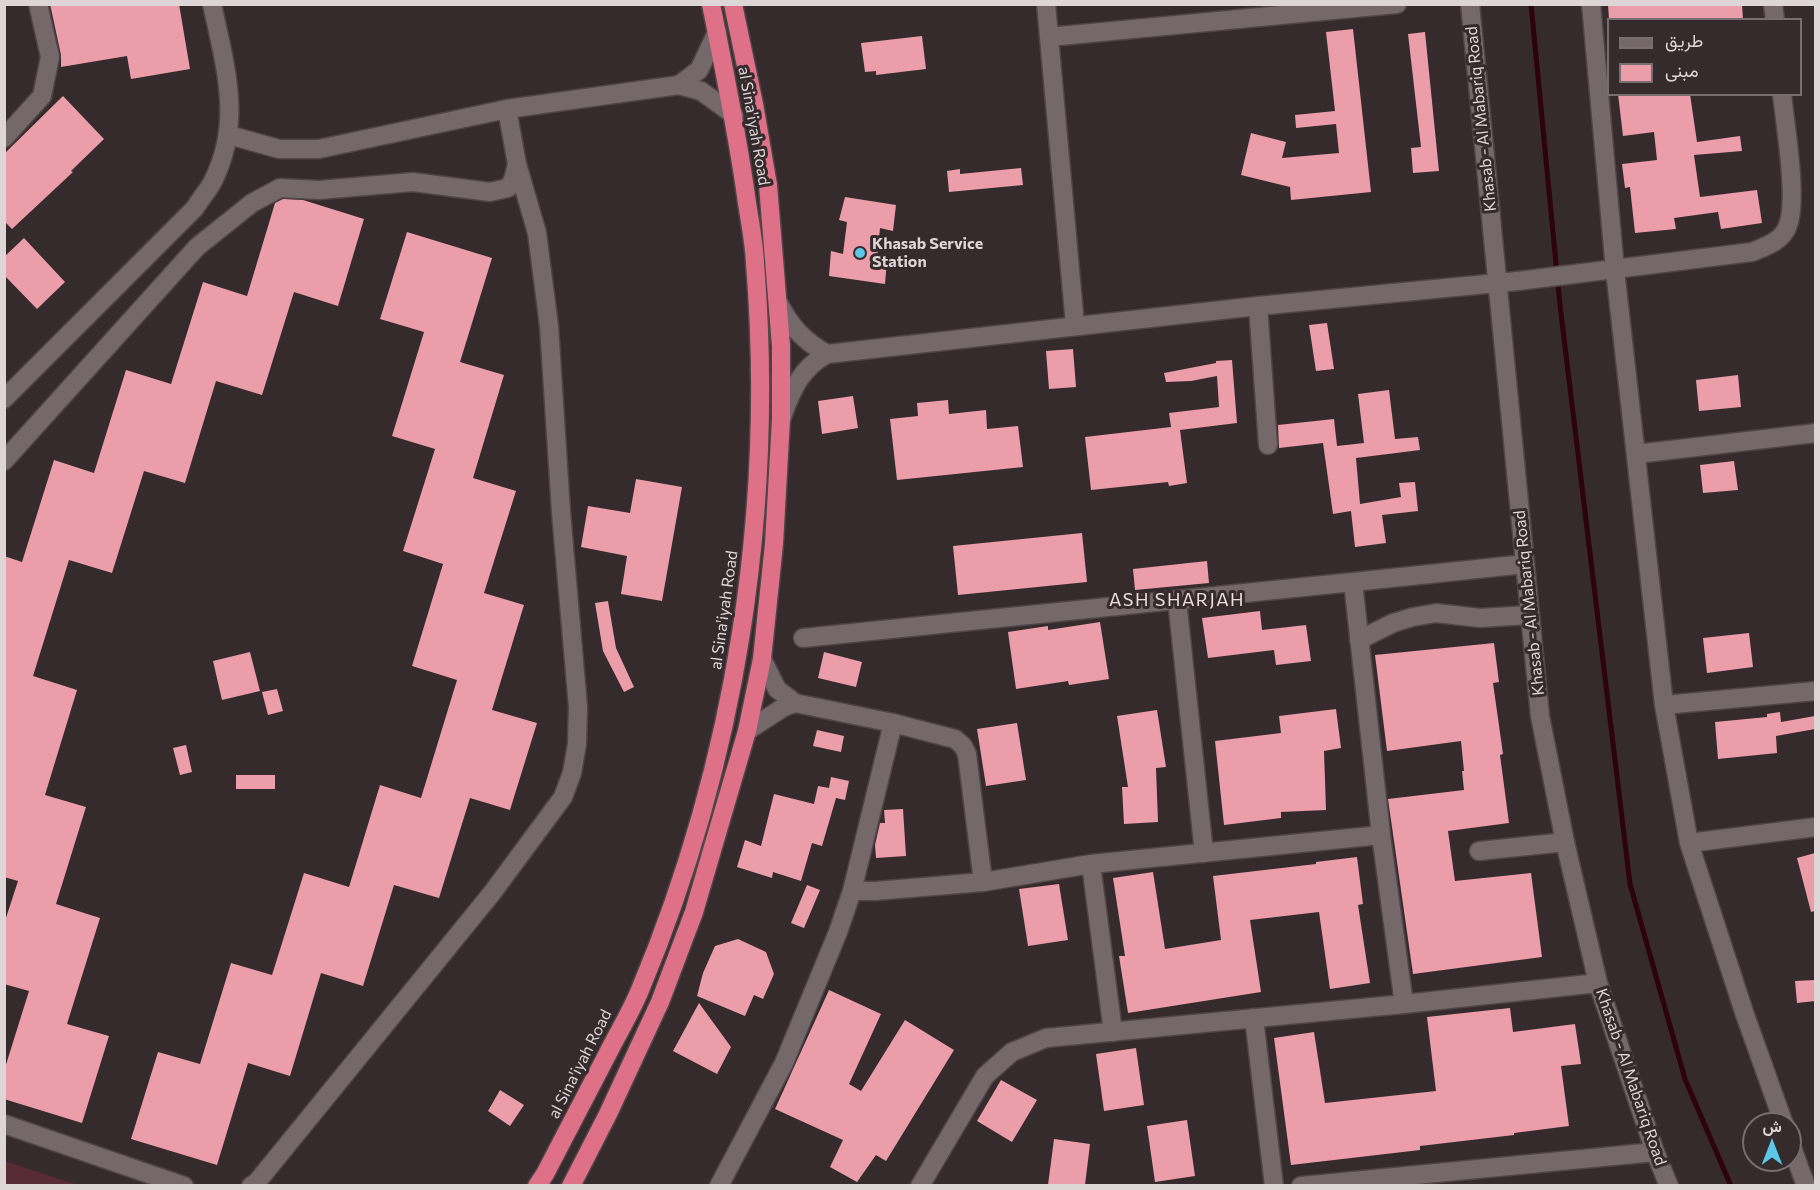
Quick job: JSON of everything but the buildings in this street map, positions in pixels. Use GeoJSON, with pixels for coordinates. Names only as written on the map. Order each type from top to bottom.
{"type":"FeatureCollection","features":[{"type":"Feature","properties":{"kind":"highway","name":"al Sina'iyah Road"},"geometry":{"type":"LineString","coordinates":[[537,1185],[545,1174],[639,993],[673,906],[708,793],[735,674],[754,543],[760,358],[755,261],[734,115],[711,4]]}},
{"type":"Feature","properties":{"kind":"highway","name":"al Sina'iyah Road"},"geometry":{"type":"LineString","coordinates":[[571,1185],[608,1114],[664,992],[694,912],[747,731],[762,659],[774,544],[781,419],[779,304],[768,185],[733,4]]}},
{"type":"Feature","properties":{"kind":"street"},"geometry":{"type":"LineString","coordinates":[[4,138],[42,96],[50,57],[38,4]]}},
{"type":"Feature","properties":{"kind":"street"},"geometry":{"type":"LineString","coordinates":[[4,399],[195,208],[213,181],[229,135],[230,95],[212,4]]}},
{"type":"Feature","properties":{"kind":"street"},"geometry":{"type":"LineString","coordinates":[[1046,4],[1075,326]]}},
{"type":"Feature","properties":{"kind":"street"},"geometry":{"type":"LineString","coordinates":[[1049,38],[1397,4]]}},
{"type":"Feature","properties":{"kind":"street","name":"Khasab - Al Mabariq Road"},"geometry":{"type":"LineString","coordinates":[[1470,4],[1525,564],[1528,615],[1540,716],[1565,842],[1598,983],[1655,1152],[1669,1185]]}},
{"type":"Feature","properties":{"kind":"street"},"geometry":{"type":"LineString","coordinates":[[1591,4],[1614,270],[1664,705],[1689,843],[1744,1012],[1780,1112]]}},
{"type":"Feature","properties":{"kind":"street"},"geometry":{"type":"LineString","coordinates":[[679,85],[699,70],[717,32]]}},
{"type":"Feature","properties":{"kind":"street"},"geometry":{"type":"LineString","coordinates":[[229,135],[279,149],[319,149],[507,109],[679,85],[701,91],[734,115]]}},
{"type":"Feature","properties":{"kind":"street"},"geometry":{"type":"LineString","coordinates":[[781,419],[789,398],[804,371],[827,354],[1258,306],[1497,284],[1752,252],[1775,242],[1788,226],[1792,196],[1782,96]]}},
{"type":"Feature","properties":{"kind":"street"},"geometry":{"type":"LineString","coordinates":[[251,1185],[257,1182],[492,893],[562,797],[572,773],[577,744],[578,706],[561,512],[549,326],[537,233],[517,164],[507,109]]}},
{"type":"Feature","properties":{"kind":"street"},"geometry":{"type":"LineString","coordinates":[[4,461],[197,246],[252,203],[280,188],[319,190],[413,182],[490,192],[508,188],[513,180],[517,164]]}},
{"type":"Feature","properties":{"kind":"street"},"geometry":{"type":"LineString","coordinates":[[779,304],[787,320],[798,334],[827,354]]}},
{"type":"Feature","properties":{"kind":"street"},"geometry":{"type":"LineString","coordinates":[[1258,306],[1268,446]]}},
{"type":"Feature","properties":{"kind":"street"},"geometry":{"type":"LineString","coordinates":[[1636,454],[1815,433]]}},
{"type":"Feature","properties":{"kind":"street"},"geometry":{"type":"LineString","coordinates":[[803,639],[1525,564]]}},
{"type":"Feature","properties":{"kind":"street"},"geometry":{"type":"LineString","coordinates":[[1353,582],[1381,835],[1404,1004]]}},
{"type":"Feature","properties":{"kind":"street"},"geometry":{"type":"LineString","coordinates":[[1177,600],[1204,853]]}},
{"type":"Feature","properties":{"kind":"street"},"geometry":{"type":"LineString","coordinates":[[1359,640],[1393,623],[1436,613],[1480,618],[1528,615]]}},
{"type":"Feature","properties":{"kind":"street"},"geometry":{"type":"LineString","coordinates":[[762,659],[777,689],[795,703],[893,723],[955,739],[963,746],[967,754],[983,882]]}},
{"type":"Feature","properties":{"kind":"street"},"geometry":{"type":"LineString","coordinates":[[1664,705],[1815,691]]}},
{"type":"Feature","properties":{"kind":"street"},"geometry":{"type":"LineString","coordinates":[[747,731],[784,706],[795,703]]}},
{"type":"Feature","properties":{"kind":"street"},"geometry":{"type":"LineString","coordinates":[[719,1185],[784,1063],[838,932],[852,891],[893,723]]}},
{"type":"Feature","properties":{"kind":"street"},"geometry":{"type":"LineString","coordinates":[[1689,843],[1815,826]]}},
{"type":"Feature","properties":{"kind":"street"},"geometry":{"type":"LineString","coordinates":[[852,891],[983,882],[1091,864],[1381,835]]}},
{"type":"Feature","properties":{"kind":"street"},"geometry":{"type":"LineString","coordinates":[[1479,850],[1565,842]]}},
{"type":"Feature","properties":{"kind":"street"},"geometry":{"type":"LineString","coordinates":[[1091,864],[1113,1032]]}},
{"type":"Feature","properties":{"kind":"street"},"geometry":{"type":"LineString","coordinates":[[920,1185],[985,1076],[1012,1052],[1046,1038],[1598,983]]}},
{"type":"Feature","properties":{"kind":"street"},"geometry":{"type":"LineString","coordinates":[[1254,1018],[1274,1185]]}},
{"type":"Feature","properties":{"kind":"street"},"geometry":{"type":"LineString","coordinates":[[4,1124],[184,1185]]}},
{"type":"Feature","properties":{"kind":"street"},"geometry":{"type":"LineString","coordinates":[[1301,1185],[1401,1181],[1655,1152]]}},
{"type":"Feature","properties":{"kind":"shaded area"},"geometry":{"type":"Polygon","coordinates":[[[5,1161],[78,1185],[5,1185],[5,1161]]]}},
{"type":"Feature","properties":{"kind":"waterway"},"geometry":{"type":"LineString","coordinates":[[1531,4],[1560,305],[1630,884],[1685,1079],[1731,1186]]}},
{"type":"Feature","properties":{"kind":"place","name":"Khasab Service Station"},"geometry":{"type":"Point","coordinates":[860,253]}},
{"type":"Feature","properties":{"kind":"district","name":"ASH SHARJAH"},"geometry":{"type":"Point","coordinates":[1177,600]}}]}
